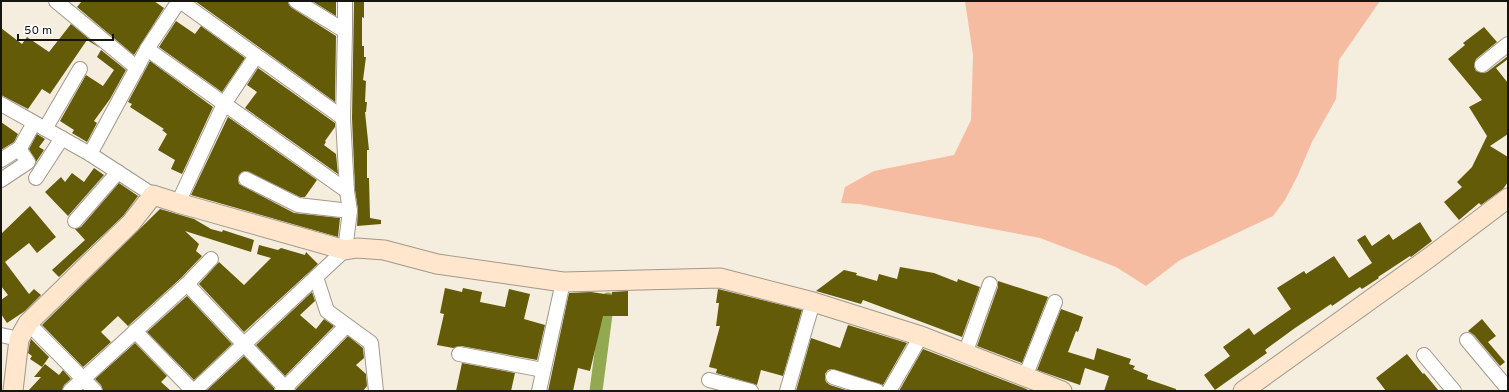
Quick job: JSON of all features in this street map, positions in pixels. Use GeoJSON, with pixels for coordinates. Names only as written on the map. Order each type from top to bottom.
{"type":"FeatureCollection","features":[{"type":"Feature","properties":{"kind":"street"},"geometry":{"type":"LineString","coordinates":[[56,1],[137,68]]}},
{"type":"Feature","properties":{"kind":"street"},"geometry":{"type":"LineString","coordinates":[[296,1],[345,31]]}},
{"type":"Feature","properties":{"kind":"street"},"geometry":{"type":"LineString","coordinates":[[135,331],[193,391],[345,250],[350,211],[347,191],[343,118],[345,1]]}},
{"type":"Feature","properties":{"kind":"street"},"geometry":{"type":"LineString","coordinates":[[90,154],[174,3],[256,56],[343,118]]}},
{"type":"Feature","properties":{"kind":"street"},"geometry":{"type":"LineString","coordinates":[[1482,65],[1508,44]]}},
{"type":"Feature","properties":{"kind":"street"},"geometry":{"type":"LineString","coordinates":[[148,49],[347,191]]}},
{"type":"Feature","properties":{"kind":"street"},"geometry":{"type":"LineString","coordinates":[[178,203],[224,104],[256,56]]}},
{"type":"Feature","properties":{"kind":"street"},"geometry":{"type":"LineString","coordinates":[[1,160],[19,148],[40,126],[80,69]]}},
{"type":"Feature","properties":{"kind":"street"},"geometry":{"type":"LineString","coordinates":[[1,104],[90,154],[153,195],[345,250],[357,248],[384,250],[437,264],[563,282],[720,278],[813,302],[921,336],[1030,383],[1062,391]]}},
{"type":"Feature","properties":{"kind":"street"},"geometry":{"type":"LineString","coordinates":[[36,178],[62,138]]}},
{"type":"Feature","properties":{"kind":"street"},"geometry":{"type":"LineString","coordinates":[[1,180],[28,162],[19,148]]}},
{"type":"Feature","properties":{"kind":"street"},"geometry":{"type":"LineString","coordinates":[[75,221],[118,172]]}},
{"type":"Feature","properties":{"kind":"street"},"geometry":{"type":"LineString","coordinates":[[246,179],[298,205],[350,211]]}},
{"type":"Feature","properties":{"kind":"street"},"geometry":{"type":"LineString","coordinates":[[13,391],[10,337],[28,322],[131,223],[153,195]]}},
{"type":"Feature","properties":{"kind":"street"},"geometry":{"type":"LineString","coordinates":[[1243,391],[1430,257],[1508,198]]}},
{"type":"Feature","properties":{"kind":"street"},"geometry":{"type":"LineString","coordinates":[[70,391],[187,284],[211,259]]}},
{"type":"Feature","properties":{"kind":"street"},"geometry":{"type":"LineString","coordinates":[[316,277],[327,311],[371,343],[374,390]]}},
{"type":"Feature","properties":{"kind":"street"},"geometry":{"type":"LineString","coordinates":[[539,391],[563,282]]}},
{"type":"Feature","properties":{"kind":"street"},"geometry":{"type":"LineString","coordinates":[[187,284],[285,390],[346,326]]}},
{"type":"Feature","properties":{"kind":"street"},"geometry":{"type":"LineString","coordinates":[[965,354],[990,284]]}},
{"type":"Feature","properties":{"kind":"street"},"geometry":{"type":"LineString","coordinates":[[787,391],[813,302]]}},
{"type":"Feature","properties":{"kind":"street"},"geometry":{"type":"LineString","coordinates":[[1030,383],[1055,302]]}},
{"type":"Feature","properties":{"kind":"street"},"geometry":{"type":"LineString","coordinates":[[28,322],[96,391]]}},
{"type":"Feature","properties":{"kind":"street"},"geometry":{"type":"LineString","coordinates":[[889,391],[921,336]]}},
{"type":"Feature","properties":{"kind":"street"},"geometry":{"type":"LineString","coordinates":[[1467,340],[1508,389]]}},
{"type":"Feature","properties":{"kind":"street"},"geometry":{"type":"LineString","coordinates":[[459,354],[543,370]]}},
{"type":"Feature","properties":{"kind":"street"},"geometry":{"type":"LineString","coordinates":[[1424,355],[1454,391]]}},
{"type":"Feature","properties":{"kind":"street"},"geometry":{"type":"LineString","coordinates":[[833,377],[876,391]]}},
{"type":"Feature","properties":{"kind":"street"},"geometry":{"type":"LineString","coordinates":[[709,380],[752,391]]}},
{"type":"Feature","properties":{"kind":"shaded area"},"geometry":{"type":"Polygon","coordinates":[[[965,1],[1380,1],[1339,60],[1336,99],[1312,142],[1285,200],[1273,216],[1180,260],[1146,286],[1116,267],[1040,238],[859,204],[841,203],[845,187],[874,171],[954,155],[971,120],[973,55],[965,1]]]}},
{"type":"Feature","properties":{"kind":"building"},"geometry":{"type":"Polygon","coordinates":[[[82,1],[154,1],[164,8],[134,55],[77,7],[82,1]]]}},
{"type":"Feature","properties":{"kind":"building"},"geometry":{"type":"Polygon","coordinates":[[[195,1],[288,1],[292,8],[336,36],[335,102],[195,1]]]}},
{"type":"Feature","properties":{"kind":"building"},"geometry":{"type":"Polygon","coordinates":[[[312,1],[336,1],[336,16],[312,1]]]}},
{"type":"Feature","properties":{"kind":"building"},"geometry":{"type":"Polygon","coordinates":[[[354,1],[364,1],[364,18],[362,17],[362,46],[364,46],[364,57],[366,57],[363,80],[366,81],[365,102],[367,102],[365,112],[369,150],[367,150],[367,178],[369,178],[370,218],[381,220],[381,224],[357,226],[358,210],[355,190],[352,118],[354,1]]]}},
{"type":"Feature","properties":{"kind":"building"},"geometry":{"type":"Polygon","coordinates":[[[176,21],[195,34],[201,26],[245,58],[222,92],[159,47],[176,21]]]}},
{"type":"Feature","properties":{"kind":"building"},"geometry":{"type":"Polygon","coordinates":[[[71,24],[100,48],[87,40],[50,94],[42,89],[28,109],[1,95],[1,28],[22,44],[27,37],[49,52],[71,24]]]}},
{"type":"Feature","properties":{"kind":"building"},"geometry":{"type":"Polygon","coordinates":[[[1484,27],[1497,42],[1476,59],[1474,66],[1476,71],[1483,73],[1487,72],[1508,56],[1508,59],[1496,68],[1508,83],[1508,134],[1490,146],[1508,157],[1508,182],[1503,189],[1481,205],[1479,203],[1459,220],[1444,202],[1462,187],[1457,182],[1472,167],[1487,136],[1469,107],[1482,100],[1448,59],[1465,45],[1463,43],[1484,27]]]}},
{"type":"Feature","properties":{"kind":"building"},"geometry":{"type":"Polygon","coordinates":[[[101,50],[126,70],[110,99],[94,121],[97,123],[87,142],[72,133],[74,130],[60,121],[86,75],[103,86],[114,70],[97,57],[101,50]]]}},
{"type":"Feature","properties":{"kind":"building"},"geometry":{"type":"Polygon","coordinates":[[[150,61],[213,107],[182,174],[171,169],[175,160],[158,150],[167,134],[162,130],[164,129],[130,107],[132,104],[128,102],[150,61]]]}},
{"type":"Feature","properties":{"kind":"building"},"geometry":{"type":"Polygon","coordinates":[[[258,68],[335,123],[335,127],[325,141],[326,142],[324,145],[336,154],[338,174],[245,108],[257,92],[247,85],[258,68]]]}},
{"type":"Feature","properties":{"kind":"building"},"geometry":{"type":"Polygon","coordinates":[[[228,117],[317,180],[305,197],[300,197],[246,171],[239,175],[239,184],[294,213],[340,218],[338,237],[191,195],[228,117]]]}},
{"type":"Feature","properties":{"kind":"building"},"geometry":{"type":"Polygon","coordinates":[[[1,122],[18,134],[14,142],[1,150],[1,122]]]}},
{"type":"Feature","properties":{"kind":"building"},"geometry":{"type":"Polygon","coordinates":[[[37,134],[45,139],[39,147],[44,150],[36,162],[29,149],[37,134]]]}},
{"type":"Feature","properties":{"kind":"building"},"geometry":{"type":"Polygon","coordinates":[[[94,168],[104,175],[68,216],[45,192],[61,177],[65,182],[72,173],[84,182],[94,168]]]}},
{"type":"Feature","properties":{"kind":"building"},"geometry":{"type":"Polygon","coordinates":[[[119,183],[138,196],[123,216],[59,277],[52,270],[85,240],[75,229],[81,227],[119,183]]]}},
{"type":"Feature","properties":{"kind":"building"},"geometry":{"type":"Polygon","coordinates":[[[30,206],[56,237],[37,253],[29,243],[5,262],[29,294],[34,289],[41,295],[25,311],[7,323],[1,314],[1,300],[8,295],[1,286],[1,234],[30,206]]]}},
{"type":"Feature","properties":{"kind":"building"},"geometry":{"type":"Polygon","coordinates":[[[160,209],[194,219],[211,229],[222,232],[223,230],[254,240],[251,252],[185,231],[199,244],[196,251],[202,256],[181,278],[128,326],[118,316],[101,332],[111,342],[83,367],[42,325],[160,209]]]}},
{"type":"Feature","properties":{"kind":"building"},"geometry":{"type":"Polygon","coordinates":[[[1420,222],[1432,241],[1411,257],[1410,256],[1362,289],[1360,287],[1295,328],[1265,350],[1267,353],[1215,390],[1204,375],[1230,356],[1223,347],[1249,328],[1254,335],[1291,309],[1277,288],[1304,271],[1306,274],[1334,256],[1349,278],[1372,263],[1357,240],[1365,235],[1372,246],[1389,234],[1393,240],[1420,222]]]}},
{"type":"Feature","properties":{"kind":"building"},"geometry":{"type":"Polygon","coordinates":[[[259,245],[278,250],[281,248],[305,255],[306,252],[318,264],[244,332],[199,284],[219,262],[244,285],[271,258],[257,254],[259,245]]]}},
{"type":"Feature","properties":{"kind":"building"},"geometry":{"type":"Polygon","coordinates":[[[900,267],[934,273],[957,282],[958,279],[980,287],[962,337],[863,300],[861,304],[816,291],[844,270],[857,273],[856,275],[877,281],[879,274],[897,279],[900,267]]]}},
{"type":"Feature","properties":{"kind":"building"},"geometry":{"type":"Polygon","coordinates":[[[998,281],[1048,297],[1022,363],[977,346],[998,287],[998,281]]]}},
{"type":"Feature","properties":{"kind":"building"},"geometry":{"type":"Polygon","coordinates":[[[445,288],[462,292],[463,288],[482,292],[480,302],[505,307],[509,289],[530,294],[524,319],[545,325],[537,360],[461,346],[453,348],[437,345],[444,314],[440,313],[445,288]]]}},
{"type":"Feature","properties":{"kind":"building"},"geometry":{"type":"Polygon","coordinates":[[[718,289],[802,310],[783,376],[761,370],[757,385],[716,373],[717,369],[709,367],[720,326],[716,326],[719,303],[716,303],[718,289]]]}},
{"type":"Feature","properties":{"kind":"building"},"geometry":{"type":"Polygon","coordinates":[[[628,291],[628,316],[603,316],[590,371],[578,368],[573,391],[548,391],[569,293],[591,292],[612,295],[612,292],[628,291]]]}},
{"type":"Feature","properties":{"kind":"building"},"geometry":{"type":"Polygon","coordinates":[[[312,292],[315,301],[300,315],[316,329],[324,319],[334,326],[285,376],[256,345],[312,292]]]}},
{"type":"Feature","properties":{"kind":"building"},"geometry":{"type":"Polygon","coordinates":[[[187,296],[232,344],[194,380],[147,332],[187,296]]]}},
{"type":"Feature","properties":{"kind":"building"},"geometry":{"type":"Polygon","coordinates":[[[1061,309],[1083,317],[1078,332],[1076,331],[1068,352],[1094,360],[1097,348],[1131,359],[1129,364],[1135,366],[1133,369],[1148,375],[1147,379],[1176,389],[1176,391],[1104,391],[1109,376],[1085,368],[1080,385],[1037,370],[1061,309]]]}},
{"type":"Feature","properties":{"kind":"building"},"geometry":{"type":"Polygon","coordinates":[[[1482,319],[1496,336],[1488,342],[1505,362],[1500,366],[1474,335],[1468,331],[1482,319]]]}},
{"type":"Feature","properties":{"kind":"building"},"geometry":{"type":"Polygon","coordinates":[[[848,325],[907,343],[883,385],[832,369],[828,370],[825,374],[826,382],[830,385],[849,391],[796,391],[811,338],[840,348],[848,325]]]}},
{"type":"Feature","properties":{"kind":"building"},"geometry":{"type":"Polygon","coordinates":[[[348,336],[363,348],[364,358],[356,365],[366,374],[367,386],[363,391],[296,391],[296,389],[348,336]]]}},
{"type":"Feature","properties":{"kind":"building"},"geometry":{"type":"Polygon","coordinates":[[[31,339],[49,357],[42,367],[30,359],[32,356],[28,353],[31,339]]]}},
{"type":"Feature","properties":{"kind":"building"},"geometry":{"type":"Polygon","coordinates":[[[135,343],[167,376],[161,382],[171,391],[103,391],[101,385],[95,379],[135,343]]]}},
{"type":"Feature","properties":{"kind":"building"},"geometry":{"type":"Polygon","coordinates":[[[923,349],[1024,388],[1030,391],[899,391],[923,349]]]}},
{"type":"Feature","properties":{"kind":"building"},"geometry":{"type":"Polygon","coordinates":[[[1407,354],[1439,391],[1386,391],[1376,378],[1407,354]]]}},
{"type":"Feature","properties":{"kind":"building"},"geometry":{"type":"Polygon","coordinates":[[[244,356],[274,388],[274,391],[206,391],[244,356]]]}},
{"type":"Feature","properties":{"kind":"building"},"geometry":{"type":"Polygon","coordinates":[[[462,363],[515,373],[511,391],[456,391],[462,363]]]}},
{"type":"Feature","properties":{"kind":"building"},"geometry":{"type":"Polygon","coordinates":[[[45,364],[59,375],[63,370],[71,379],[64,385],[62,391],[28,391],[41,377],[34,377],[45,364]]]}},
{"type":"Feature","properties":{"kind":"waterway"},"geometry":{"type":"LineString","coordinates":[[596,391],[608,299]]}}]}
